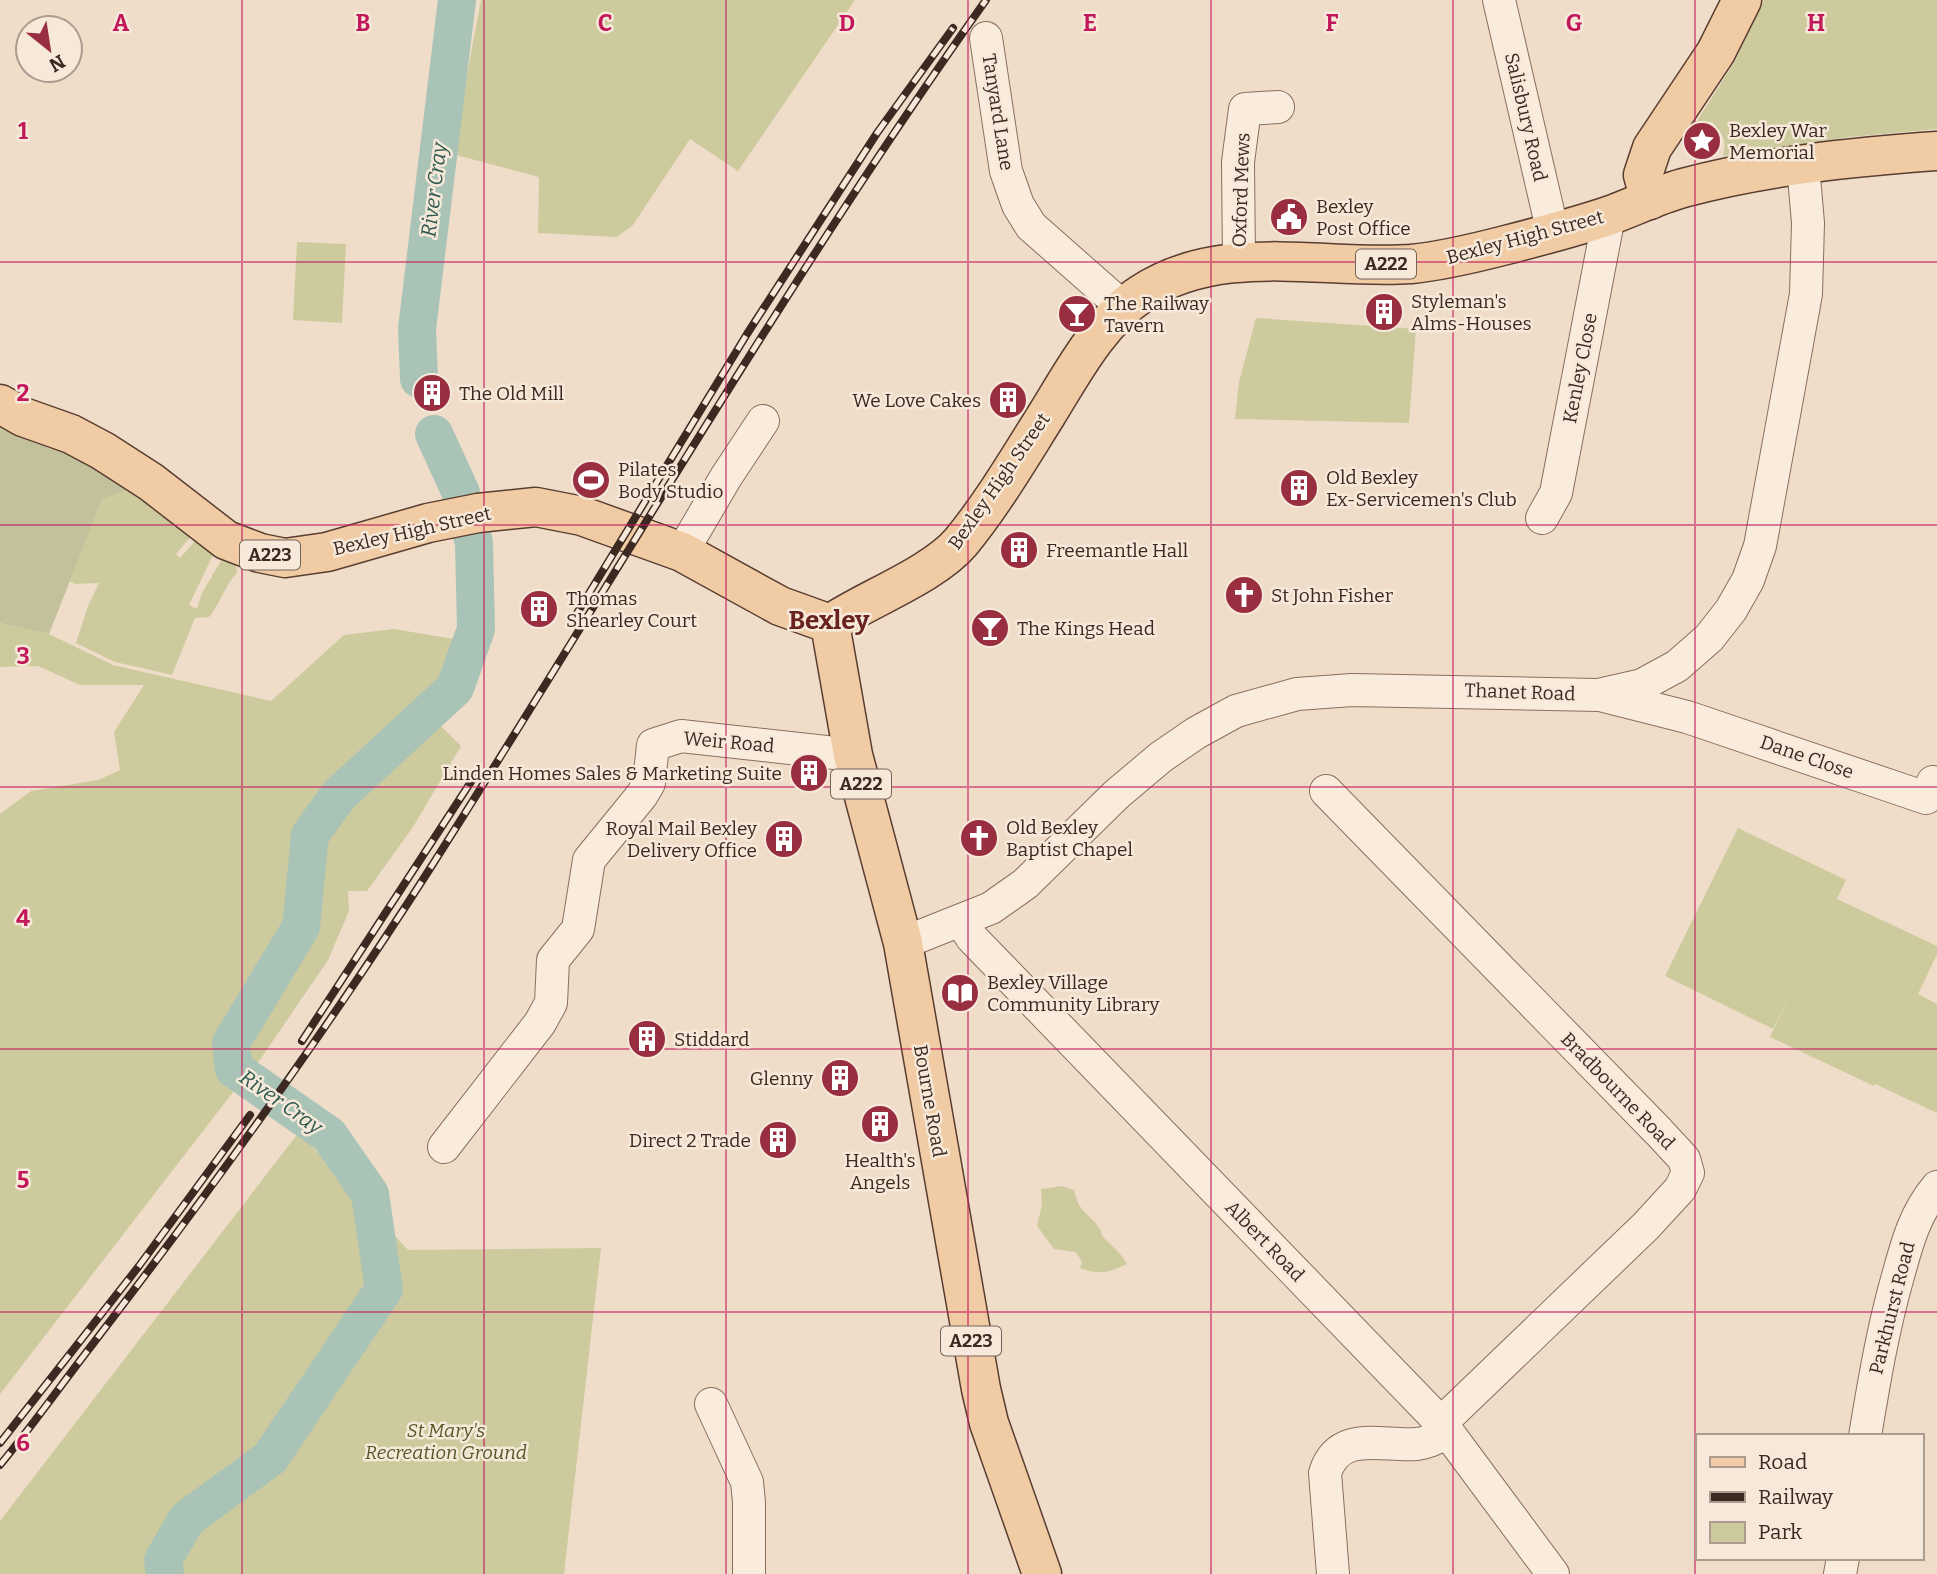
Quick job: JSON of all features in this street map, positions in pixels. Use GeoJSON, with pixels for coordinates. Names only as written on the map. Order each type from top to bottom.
{"type":"FeatureCollection","features":[{"type":"Feature","properties":{"kind":"main road"},"geometry":{"type":"LineString","coordinates":[[1665,194],[1681,106],[1716,52],[1742,0]]}},
{"type":"Feature","properties":{"kind":"main road","name":"Bexley High Street"},"geometry":{"type":"LineString","coordinates":[[0,404],[23,417],[71,434],[103,451],[151,482],[226,540],[260,553],[285,558],[327,552],[465,516],[536,508],[564,512],[608,524],[682,552],[780,606],[830,624],[930,567],[960,543],[1024,450],[1075,366],[1124,308],[1156,285],[1185,272],[1239,262],[1410,264],[1444,260],[1553,233],[1609,216],[1665,194],[1753,172],[1937,151]]}},
{"type":"Feature","properties":{"kind":"main road","name":"Bourne Road"},"geometry":{"type":"LineString","coordinates":[[830,624],[853,755],[903,943],[981,1389],[989,1423],[1042,1574]]}},
{"type":"Feature","properties":{"kind":"street","name":"Salisbury Road"},"geometry":{"type":"LineString","coordinates":[[1499,0],[1553,233]]}},
{"type":"Feature","properties":{"kind":"street","name":"Tanyard Lane"},"geometry":{"type":"LineString","coordinates":[[986,37],[1006,171],[1018,205],[1031,226],[1124,308]]}},
{"type":"Feature","properties":{"kind":"street","name":"Oxford Mews"},"geometry":{"type":"LineString","coordinates":[[1239,262],[1238,162],[1245,109],[1278,107]]}},
{"type":"Feature","properties":{"kind":"street","name":"Thanet Road"},"geometry":{"type":"LineString","coordinates":[[903,943],[991,908],[1025,884],[1117,794],[1161,757],[1196,733],[1236,711],[1297,694],[1352,690],[1598,695],[1642,685],[1677,666],[1709,638],[1731,610],[1748,580],[1760,546],[1806,294],[1808,223],[1803,165]]}},
{"type":"Feature","properties":{"kind":"street","name":"Kenley Close"},"geometry":{"type":"LineString","coordinates":[[1542,518],[1556,493],[1609,216]]}},
{"type":"Feature","properties":{"kind":"street"},"geometry":{"type":"LineString","coordinates":[[682,552],[763,421]]}},
{"type":"Feature","properties":{"kind":"street"},"geometry":{"type":"LineString","coordinates":[[1677,666],[1687,717]]}},
{"type":"Feature","properties":{"kind":"street","name":"Dane Close"},"geometry":{"type":"LineString","coordinates":[[1598,695],[1687,717],[1927,798]]}},
{"type":"Feature","properties":{"kind":"street","name":"Weir Road"},"geometry":{"type":"LineString","coordinates":[[444,1147],[540,1023],[551,1003],[553,960],[578,929],[589,860],[649,783],[653,746],[681,736],[853,755]]}},
{"type":"Feature","properties":{"kind":"street","name":"Bradbourne Road"},"geometry":{"type":"LineString","coordinates":[[1326,791],[1667,1141],[1684,1159],[1688,1173],[1680,1189],[1646,1226],[1444,1427]]}},
{"type":"Feature","properties":{"kind":"street","name":"Albert Road"},"geometry":{"type":"LineString","coordinates":[[961,921],[972,938],[1444,1427],[1553,1574]]}},
{"type":"Feature","properties":{"kind":"street","name":"Parkhurst Road"},"geometry":{"type":"LineString","coordinates":[[1865,1434],[1880,1347],[1912,1226],[1928,1197],[1937,1187]]}},
{"type":"Feature","properties":{"kind":"street"},"geometry":{"type":"LineString","coordinates":[[711,1403],[747,1482],[748,1574]]}},
{"type":"Feature","properties":{"kind":"street"},"geometry":{"type":"LineString","coordinates":[[1333,1574],[1325,1473],[1328,1463],[1345,1446],[1359,1443],[1417,1444],[1431,1441],[1444,1427]]}},
{"type":"Feature","properties":{"kind":"green space"},"geometry":{"type":"Polygon","coordinates":[[[481,0],[855,0],[738,171],[690,139],[633,225],[617,237],[538,233],[539,177],[452,154],[481,0]]]}},
{"type":"Feature","properties":{"kind":"green space"},"geometry":{"type":"Polygon","coordinates":[[[1764,0],[1937,0],[1937,129],[1850,137],[1723,156],[1725,146],[1719,130],[1712,122],[1697,121],[1735,61],[1764,0]]]}},
{"type":"Feature","properties":{"kind":"green space"},"geometry":{"type":"Polygon","coordinates":[[[297,242],[346,244],[342,323],[293,320],[297,242]]]}},
{"type":"Feature","properties":{"kind":"green space"},"geometry":{"type":"Polygon","coordinates":[[[1256,318],[1416,329],[1409,423],[1235,419],[1239,382],[1256,318]]]}},
{"type":"Feature","properties":{"kind":"green space"},"geometry":{"type":"Polygon","coordinates":[[[0,426],[18,432],[17,443],[51,450],[55,444],[128,488],[137,498],[140,493],[153,509],[162,516],[171,517],[192,535],[176,554],[180,558],[197,539],[213,555],[189,605],[197,609],[202,593],[222,559],[236,566],[237,573],[209,617],[195,618],[172,675],[115,662],[76,643],[99,583],[75,584],[64,579],[0,511],[0,426]]]}},
{"type":"Feature","properties":{"kind":"green space"},"geometry":{"type":"Polygon","coordinates":[[[0,623],[49,634],[113,665],[271,701],[344,635],[394,629],[454,639],[458,642],[449,679],[426,702],[438,723],[461,746],[413,827],[367,891],[348,891],[349,911],[328,960],[251,1073],[237,1087],[0,1394],[0,814],[31,791],[98,780],[120,770],[114,732],[144,685],[80,685],[38,666],[0,667],[0,623]]]}},
{"type":"Feature","properties":{"kind":"green space"},"geometry":{"type":"Polygon","coordinates":[[[1738,828],[1846,880],[1837,899],[1937,946],[1937,954],[1918,994],[1937,1004],[1937,1113],[1770,1037],[1791,993],[1773,1029],[1665,976],[1738,828]]]}},
{"type":"Feature","properties":{"kind":"green space","name":"St Mary's Recreation Ground"},"geometry":{"type":"Polygon","coordinates":[[[299,1132],[408,1250],[601,1248],[564,1574],[0,1574],[0,1521],[299,1132]]]}},
{"type":"Feature","properties":{"kind":"green space"},"geometry":{"type":"Polygon","coordinates":[[[1062,1186],[1074,1190],[1081,1208],[1127,1264],[1109,1271],[1093,1272],[1080,1268],[1082,1262],[1076,1252],[1054,1249],[1037,1226],[1042,1205],[1041,1189],[1062,1186]]]}},
{"type":"Feature","properties":{"kind":"shaded area"},"geometry":{"type":"Polygon","coordinates":[[[0,430],[97,466],[132,488],[102,499],[49,634],[0,623],[0,430]]]}},
{"type":"Feature","properties":{"kind":"waterway","name":"River Cray"},"geometry":{"type":"LineString","coordinates":[[419,379],[417,329],[457,0]]}},
{"type":"Feature","properties":{"kind":"waterway","name":"River Cray"},"geometry":{"type":"LineString","coordinates":[[434,434],[461,493]]}},
{"type":"Feature","properties":{"kind":"waterway","name":"River Cray"},"geometry":{"type":"LineString","coordinates":[[165,1574],[163,1560],[187,1519],[270,1458],[384,1289],[370,1194],[329,1135],[234,1069],[231,1043],[301,927],[310,835],[339,795],[455,688],[476,629],[474,543],[471,532]]}},
{"type":"Feature","properties":{"kind":"railway"},"geometry":{"type":"LineString","coordinates":[[0,1465],[267,1110],[350,990],[500,758],[771,321],[986,0]]}},
{"type":"Feature","properties":{"kind":"railway"},"geometry":{"type":"LineString","coordinates":[[571,623],[747,334],[877,133],[953,28]]}},
{"type":"Feature","properties":{"kind":"railway"},"geometry":{"type":"LineString","coordinates":[[302,1041],[478,771]]}},
{"type":"Feature","properties":{"kind":"railway"},"geometry":{"type":"LineString","coordinates":[[0,1443],[139,1266],[250,1115]]}},
{"type":"Feature","properties":{"kind":"place","name":"Bexley War Memorial"},"geometry":{"type":"Point","coordinates":[1702,141]}},
{"type":"Feature","properties":{"kind":"place","name":"Bexley Post Office"},"geometry":{"type":"Point","coordinates":[1289,217]}},
{"type":"Feature","properties":{"kind":"place","name":"Styleman's Alms-Houses"},"geometry":{"type":"Point","coordinates":[1384,312]}},
{"type":"Feature","properties":{"kind":"place","name":"The Railway Tavern"},"geometry":{"type":"Point","coordinates":[1077,314]}},
{"type":"Feature","properties":{"kind":"place","name":"The Old Mill"},"geometry":{"type":"Point","coordinates":[432,393]}},
{"type":"Feature","properties":{"kind":"place","name":"We Love Cakes"},"geometry":{"type":"Point","coordinates":[1008,400]}},
{"type":"Feature","properties":{"kind":"place","name":"Pilates Body Studio"},"geometry":{"type":"Point","coordinates":[591,480]}},
{"type":"Feature","properties":{"kind":"place","name":"Old Bexley Ex-Servicemen's Club"},"geometry":{"type":"Point","coordinates":[1299,488]}},
{"type":"Feature","properties":{"kind":"place","name":"Freemantle Hall"},"geometry":{"type":"Point","coordinates":[1019,550]}},
{"type":"Feature","properties":{"kind":"place","name":"St John Fisher"},"geometry":{"type":"Point","coordinates":[1244,595]}},
{"type":"Feature","properties":{"kind":"place","name":"Thomas Shearley Court"},"geometry":{"type":"Point","coordinates":[539,609]}},
{"type":"Feature","properties":{"kind":"place","name":"The Kings Head"},"geometry":{"type":"Point","coordinates":[990,628]}},
{"type":"Feature","properties":{"kind":"place","name":"Linden Homes Sales & Marketing Suite"},"geometry":{"type":"Point","coordinates":[809,773]}},
{"type":"Feature","properties":{"kind":"place","name":"Old Bexley Baptist Chapel"},"geometry":{"type":"Point","coordinates":[979,838]}},
{"type":"Feature","properties":{"kind":"place","name":"Royal Mail Bexley Delivery Office"},"geometry":{"type":"Point","coordinates":[784,839]}},
{"type":"Feature","properties":{"kind":"place","name":"Bexley Village Community Library"},"geometry":{"type":"Point","coordinates":[960,993]}},
{"type":"Feature","properties":{"kind":"place","name":"Stiddard"},"geometry":{"type":"Point","coordinates":[647,1039]}},
{"type":"Feature","properties":{"kind":"place","name":"Glenny"},"geometry":{"type":"Point","coordinates":[840,1078]}},
{"type":"Feature","properties":{"kind":"place","name":"Health's Angels"},"geometry":{"type":"Point","coordinates":[880,1124]}},
{"type":"Feature","properties":{"kind":"place","name":"Direct 2 Trade"},"geometry":{"type":"Point","coordinates":[778,1140]}},
{"type":"Feature","properties":{"kind":"district","name":"Bexley"},"geometry":{"type":"Point","coordinates":[829,620]}}]}
